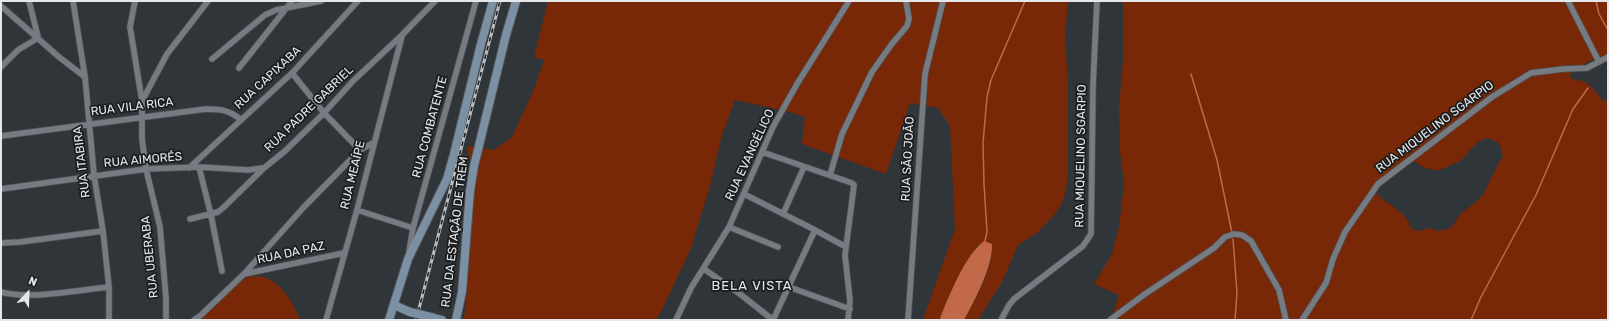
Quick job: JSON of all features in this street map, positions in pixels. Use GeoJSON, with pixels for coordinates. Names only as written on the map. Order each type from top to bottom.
{"type":"FeatureCollection","features":[{"type":"Feature","properties":{"kind":"street"},"geometry":{"type":"LineString","coordinates":[[29,1],[38,38]]}},
{"type":"Feature","properties":{"kind":"street","name":"RUA ITABIRA"},"geometry":{"type":"LineString","coordinates":[[73,1],[85,77],[94,175],[103,231],[109,287],[109,320]]}},
{"type":"Feature","properties":{"kind":"street"},"geometry":{"type":"LineString","coordinates":[[135,1],[130,27],[142,102]]}},
{"type":"Feature","properties":{"kind":"street"},"geometry":{"type":"LineString","coordinates":[[142,102],[167,54],[208,1]]}},
{"type":"Feature","properties":{"kind":"street"},"geometry":{"type":"LineString","coordinates":[[239,68],[292,1]]}},
{"type":"Feature","properties":{"kind":"street"},"geometry":{"type":"LineString","coordinates":[[212,59],[265,15],[276,10],[321,1]]}},
{"type":"Feature","properties":{"kind":"street","name":"RUA CAPIXABA"},"geometry":{"type":"LineString","coordinates":[[189,168],[240,119],[292,73],[358,1]]}},
{"type":"Feature","properties":{"kind":"street","name":"RUA PADRE GABRIEL"},"geometry":{"type":"LineString","coordinates":[[190,219],[211,215],[224,207],[324,113],[353,81],[402,35],[435,1]]}},
{"type":"Feature","properties":{"kind":"street","name":"RUA COMBATENTE"},"geometry":{"type":"LineString","coordinates":[[408,259],[413,228],[476,1]]}},
{"type":"Feature","properties":{"kind":"street"},"geometry":{"type":"LineString","coordinates":[[389,320],[408,259],[447,179],[493,1]]}},
{"type":"Feature","properties":{"kind":"street","name":"RUA DA ESTAÇÃO DE TREM"},"geometry":{"type":"LineString","coordinates":[[456,320],[462,292],[470,191],[483,124],[516,1]]}},
{"type":"Feature","properties":{"kind":"street","name":"RUA EVANGÉLICO"},"geometry":{"type":"LineString","coordinates":[[676,320],[691,288],[729,227],[773,127],[796,84],[849,1]]}},
{"type":"Feature","properties":{"kind":"street"},"geometry":{"type":"LineString","coordinates":[[830,175],[842,134],[872,72],[891,45],[907,26],[909,19],[906,1]]}},
{"type":"Feature","properties":{"kind":"street","name":"RUA SÃO JOÃO"},"geometry":{"type":"LineString","coordinates":[[908,320],[925,74],[943,1]]}},
{"type":"Feature","properties":{"kind":"street","name":"RUA MIQUELINO SGARPIO"},"geometry":{"type":"LineString","coordinates":[[1002,320],[1009,305],[1014,299],[1083,246],[1091,234],[1093,85],[1097,1]]}},
{"type":"Feature","properties":{"kind":"street"},"geometry":{"type":"LineString","coordinates":[[1568,1],[1599,62]]}},
{"type":"Feature","properties":{"kind":"street"},"geometry":{"type":"LineString","coordinates":[[2,9],[85,77]]}},
{"type":"Feature","properties":{"kind":"street","name":"RUA MEAÍPE"},"geometry":{"type":"LineString","coordinates":[[326,320],[357,210],[402,35]]}},
{"type":"Feature","properties":{"kind":"street"},"geometry":{"type":"LineString","coordinates":[[1,67],[18,50],[38,38]]}},
{"type":"Feature","properties":{"kind":"street","name":"RUA MIQUELINO SGARPIO"},"geometry":{"type":"LineString","coordinates":[[1302,320],[1326,283],[1333,260],[1345,232],[1378,184],[1492,97],[1531,74],[1563,69],[1587,68],[1608,57]]}},
{"type":"Feature","properties":{"kind":"street"},"geometry":{"type":"LineString","coordinates":[[292,73],[324,113],[360,150]]}},
{"type":"Feature","properties":{"kind":"street","name":"RUA UBERABA"},"geometry":{"type":"LineString","coordinates":[[142,102],[142,139],[146,169],[160,227],[166,298],[166,320]]}},
{"type":"Feature","properties":{"kind":"street","name":"RUA VILA RICA"},"geometry":{"type":"LineString","coordinates":[[1,136],[214,109],[222,109],[240,119]]}},
{"type":"Feature","properties":{"kind":"street"},"geometry":{"type":"LineString","coordinates":[[194,320],[244,274],[303,208],[360,150],[373,143]]}},
{"type":"Feature","properties":{"kind":"street"},"geometry":{"type":"LineString","coordinates":[[762,152],[852,183],[854,188],[845,263],[850,309],[848,320]]}},
{"type":"Feature","properties":{"kind":"street"},"geometry":{"type":"LineString","coordinates":[[199,167],[211,215],[222,271]]}},
{"type":"Feature","properties":{"kind":"street","name":"RUA AIMORÉS"},"geometry":{"type":"LineString","coordinates":[[1,189],[146,169],[199,167],[248,170],[264,168]]}},
{"type":"Feature","properties":{"kind":"street"},"geometry":{"type":"LineString","coordinates":[[783,214],[804,167]]}},
{"type":"Feature","properties":{"kind":"street"},"geometry":{"type":"LineString","coordinates":[[744,194],[846,247]]}},
{"type":"Feature","properties":{"kind":"street"},"geometry":{"type":"LineString","coordinates":[[357,210],[413,228]]}},
{"type":"Feature","properties":{"kind":"street"},"geometry":{"type":"LineString","coordinates":[[729,227],[778,247]]}},
{"type":"Feature","properties":{"kind":"street"},"geometry":{"type":"LineString","coordinates":[[704,269],[740,294],[773,320],[815,230]]}},
{"type":"Feature","properties":{"kind":"street"},"geometry":{"type":"LineString","coordinates":[[1,243],[20,242],[103,231]]}},
{"type":"Feature","properties":{"kind":"street"},"geometry":{"type":"LineString","coordinates":[[1110,320],[1144,294],[1214,248],[1225,237],[1238,234],[1251,241],[1275,281],[1279,290],[1286,320]]}},
{"type":"Feature","properties":{"kind":"street","name":"RUA DA PAZ"},"geometry":{"type":"LineString","coordinates":[[244,274],[344,253]]}},
{"type":"Feature","properties":{"kind":"street"},"geometry":{"type":"LineString","coordinates":[[789,286],[850,309]]}},
{"type":"Feature","properties":{"kind":"street"},"geometry":{"type":"LineString","coordinates":[[1,292],[15,295],[30,295],[109,287]]}},
{"type":"Feature","properties":{"kind":"street"},"geometry":{"type":"LineString","coordinates":[[394,305],[410,312],[442,320]]}},
{"type":"Feature","properties":{"kind":"shaded area"},"geometry":{"type":"Polygon","coordinates":[[[548,1],[1068,1],[1065,36],[1068,83],[1068,177],[1062,203],[1055,214],[1037,233],[1018,245],[1003,280],[978,320],[964,320],[987,273],[992,253],[992,244],[977,246],[948,300],[940,318],[943,320],[923,320],[955,229],[950,126],[938,108],[910,103],[886,174],[802,144],[805,117],[790,112],[735,100],[722,135],[710,186],[691,248],[656,320],[463,320],[465,312],[474,183],[467,146],[494,150],[512,137],[535,87],[544,60],[534,57],[548,1]]]}},
{"type":"Feature","properties":{"kind":"shaded area"},"geometry":{"type":"Polygon","coordinates":[[[1123,1],[1608,1],[1608,57],[1594,58],[1572,72],[1570,75],[1571,79],[1587,83],[1603,101],[1608,101],[1608,320],[1111,320],[1119,295],[1094,284],[1112,254],[1119,227],[1124,183],[1120,151],[1119,107],[1123,62],[1123,1]],[[1483,139],[1461,160],[1440,170],[1428,169],[1412,159],[1401,171],[1381,185],[1375,192],[1401,212],[1409,221],[1410,226],[1414,230],[1420,231],[1428,228],[1439,231],[1451,228],[1461,213],[1483,195],[1503,156],[1499,144],[1492,139],[1483,139]]]}},
{"type":"Feature","properties":{"kind":"shaded area"},"geometry":{"type":"Polygon","coordinates":[[[984,241],[992,244],[992,253],[990,262],[973,303],[964,320],[943,320],[940,318],[958,276],[970,256],[984,241]]]}},
{"type":"Feature","properties":{"kind":"shaded area"},"geometry":{"type":"Polygon","coordinates":[[[251,276],[261,276],[269,279],[282,289],[288,296],[301,320],[197,320],[240,280],[251,276]]]}},
{"type":"Feature","properties":{"kind":"waterway"},"geometry":{"type":"LineString","coordinates":[[985,241],[987,232],[983,143],[987,97],[991,80],[1025,1]]}},
{"type":"Feature","properties":{"kind":"waterway"},"geometry":{"type":"LineString","coordinates":[[1596,1],[1599,14],[1608,30]]}},
{"type":"Feature","properties":{"kind":"waterway"},"geometry":{"type":"LineString","coordinates":[[1191,74],[1217,160],[1232,233]]}},
{"type":"Feature","properties":{"kind":"waterway"},"geometry":{"type":"LineString","coordinates":[[1471,320],[1481,297],[1536,195],[1573,109],[1588,88]]}},
{"type":"Feature","properties":{"kind":"waterway"},"geometry":{"type":"LineString","coordinates":[[1233,239],[1237,293],[1235,320]]}},
{"type":"Feature","properties":{"kind":"railway"},"geometry":{"type":"LineString","coordinates":[[416,320],[500,1]]}},
{"type":"Feature","properties":{"kind":"district","name":"BELA VISTA"},"geometry":{"type":"Point","coordinates":[752,286]}}]}
